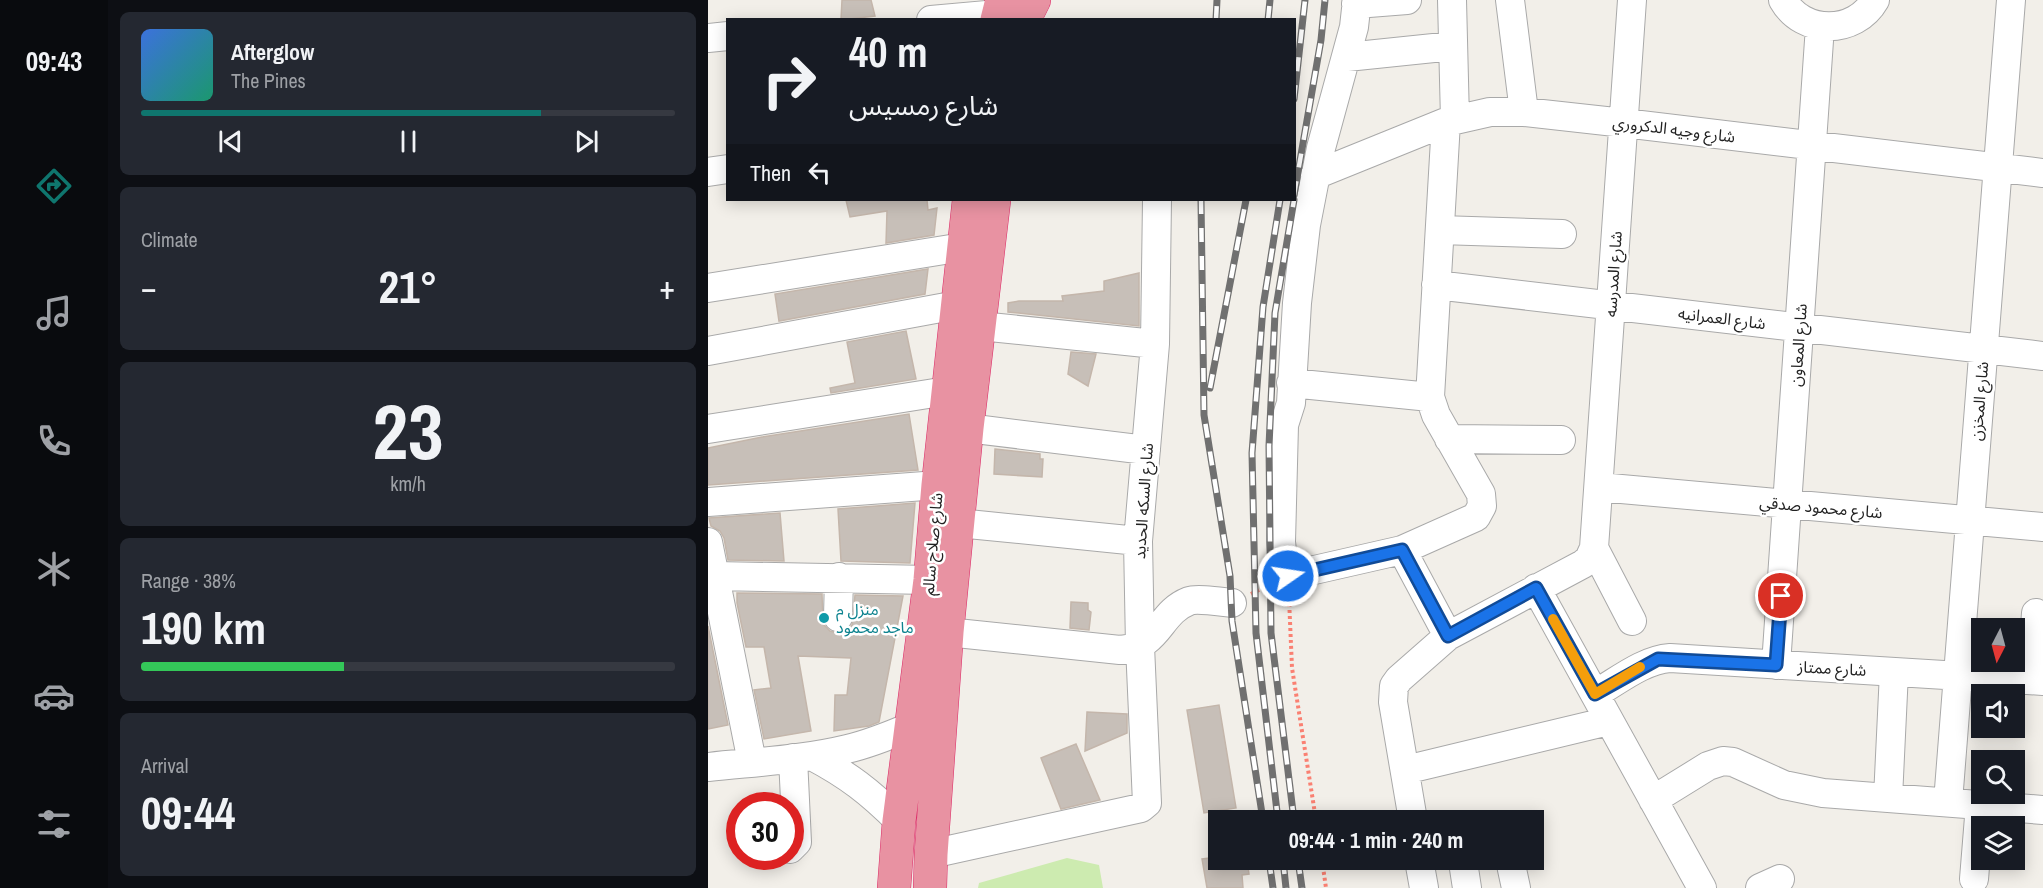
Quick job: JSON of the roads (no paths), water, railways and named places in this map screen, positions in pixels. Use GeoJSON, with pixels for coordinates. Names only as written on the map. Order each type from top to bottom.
{"type":"FeatureCollection","features":[{"type":"Feature","properties":{"kind":"highway","name":"شارع صلاح سالم"},"geometry":{"type":"LineString","coordinates":[[930,888],[947,632],[967,428],[969,316],[963,247],[969,201]]}},
{"type":"Feature","properties":{"kind":"highway","name":"شارع صلاح سالم"},"geometry":{"type":"LineString","coordinates":[[894,888],[899,820],[930,580],[947,391],[969,316],[994,201]]}},
{"type":"Feature","properties":{"kind":"street"},"geometry":{"type":"LineString","coordinates":[[1407,0],[1357,2],[1347,57],[1315,175],[1306,225],[1297,303],[1291,393],[1295,420],[1293,476],[1296,540],[1288,576],[1402,550],[1470,520],[1480,512],[1482,506],[1482,494],[1436,416],[1430,397],[1436,285],[1450,121],[1452,0]]}},
{"type":"Feature","properties":{"kind":"street"},"geometry":{"type":"LineString","coordinates":[[1510,0],[1524,112]]}},
{"type":"Feature","properties":{"kind":"street","name":"شارع المدرسه"},"geometry":{"type":"LineString","coordinates":[[1594,548],[1632,0]]}},
{"type":"Feature","properties":{"kind":"street"},"geometry":{"type":"LineString","coordinates":[[1783,0],[1796,15],[1807,22],[1834,27],[1862,16],[1875,0]]}},
{"type":"Feature","properties":{"kind":"street","name":"شارع المخزن"},"geometry":{"type":"LineString","coordinates":[[1948,802],[2011,0]]}},
{"type":"Feature","properties":{"kind":"street"},"geometry":{"type":"LineString","coordinates":[[955,18],[1016,13]]}},
{"type":"Feature","properties":{"kind":"street","name":"شارع المعاون"},"geometry":{"type":"LineString","coordinates":[[1776,665],[1820,26]]}},
{"type":"Feature","properties":{"kind":"street"},"geometry":{"type":"LineString","coordinates":[[708,38],[726,36]]}},
{"type":"Feature","properties":{"kind":"street"},"geometry":{"type":"LineString","coordinates":[[1347,57],[1453,46]]}},
{"type":"Feature","properties":{"kind":"street","name":"شارع وجيه الدكروري"},"geometry":{"type":"LineString","coordinates":[[1315,175],[1450,121],[1490,112],[1524,112],[1624,123],[2043,173]]}},
{"type":"Feature","properties":{"kind":"street"},"geometry":{"type":"LineString","coordinates":[[708,172],[726,168]]}},
{"type":"Feature","properties":{"kind":"street","name":"شارع السكه الحديد"},"geometry":{"type":"LineString","coordinates":[[931,854],[1141,808],[1147,803],[1138,542],[1155,344],[1157,201]]}},
{"type":"Feature","properties":{"kind":"street"},"geometry":{"type":"LineString","coordinates":[[1440,230],[1562,234]]}},
{"type":"Feature","properties":{"kind":"street"},"geometry":{"type":"LineString","coordinates":[[708,288],[963,247]]}},
{"type":"Feature","properties":{"kind":"street","name":"شارع العمرانيه"},"geometry":{"type":"LineString","coordinates":[[1436,285],[2043,357]]}},
{"type":"Feature","properties":{"kind":"street"},"geometry":{"type":"LineString","coordinates":[[708,351],[969,316],[1155,344]]}},
{"type":"Feature","properties":{"kind":"street"},"geometry":{"type":"LineString","coordinates":[[708,429],[947,391]]}},
{"type":"Feature","properties":{"kind":"street"},"geometry":{"type":"LineString","coordinates":[[1291,393],[1430,397]]}},
{"type":"Feature","properties":{"kind":"street"},"geometry":{"type":"LineString","coordinates":[[967,428],[1146,450]]}},
{"type":"Feature","properties":{"kind":"street"},"geometry":{"type":"LineString","coordinates":[[1449,439],[1561,440]]}},
{"type":"Feature","properties":{"kind":"street"},"geometry":{"type":"LineString","coordinates":[[708,502],[938,485]]}},
{"type":"Feature","properties":{"kind":"street","name":"شارع محمود صدقي"},"geometry":{"type":"LineString","coordinates":[[1599,487],[2043,527]]}},
{"type":"Feature","properties":{"kind":"street"},"geometry":{"type":"LineString","coordinates":[[958,523],[1138,542]]}},
{"type":"Feature","properties":{"kind":"street"},"geometry":{"type":"LineString","coordinates":[[708,542],[752,762]]}},
{"type":"Feature","properties":{"kind":"street"},"geometry":{"type":"LineString","coordinates":[[1411,810],[1393,702],[1395,686],[1399,679],[1448,636],[1583,564],[1589,559],[1594,548]]}},
{"type":"Feature","properties":{"kind":"street"},"geometry":{"type":"LineString","coordinates":[[1594,548],[1632,621]]}},
{"type":"Feature","properties":{"kind":"street"},"geometry":{"type":"LineString","coordinates":[[1402,550],[1448,636]]}},
{"type":"Feature","properties":{"kind":"street"},"geometry":{"type":"LineString","coordinates":[[715,576],[930,580]]}},
{"type":"Feature","properties":{"kind":"street"},"geometry":{"type":"LineString","coordinates":[[838,617],[839,577]]}},
{"type":"Feature","properties":{"kind":"street"},"geometry":{"type":"LineString","coordinates":[[1536,588],[1701,888]]}},
{"type":"Feature","properties":{"kind":"street"},"geometry":{"type":"LineString","coordinates":[[947,632],[1120,650],[1140,646],[1152,637],[1168,617],[1190,601],[1232,603]]}},
{"type":"Feature","properties":{"kind":"street"},"geometry":{"type":"LineString","coordinates":[[2036,614],[2037,680]]}},
{"type":"Feature","properties":{"kind":"street","name":"شارع ممتاز"},"geometry":{"type":"LineString","coordinates":[[1595,694],[1658,659],[2037,680]]}},
{"type":"Feature","properties":{"kind":"street"},"geometry":{"type":"LineString","coordinates":[[1888,798],[1894,672]]}},
{"type":"Feature","properties":{"kind":"street"},"geometry":{"type":"LineString","coordinates":[[1405,770],[1609,721]]}},
{"type":"Feature","properties":{"kind":"street"},"geometry":{"type":"LineString","coordinates":[[708,767],[803,757],[869,743],[912,726]]}},
{"type":"Feature","properties":{"kind":"street"},"geometry":{"type":"LineString","coordinates":[[803,757],[844,773],[873,795],[899,820]]}},
{"type":"Feature","properties":{"kind":"street"},"geometry":{"type":"LineString","coordinates":[[801,792],[803,757]]}},
{"type":"Feature","properties":{"kind":"street"},"geometry":{"type":"LineString","coordinates":[[1653,800],[1708,766],[1723,761],[1733,762],[1784,785],[1803,790],[2043,810]]}},
{"type":"Feature","properties":{"kind":"street"},"geometry":{"type":"LineString","coordinates":[[1974,879],[1980,805]]}},
{"type":"Feature","properties":{"kind":"street"},"geometry":{"type":"LineString","coordinates":[[1421,870],[1424,888]]}},
{"type":"Feature","properties":{"kind":"street"},"geometry":{"type":"LineString","coordinates":[[1512,870],[1516,888]]}},
{"type":"Feature","properties":{"kind":"railway"},"geometry":{"type":"LineString","coordinates":[[1216,18],[1217,0]]}},
{"type":"Feature","properties":{"kind":"railway"},"geometry":{"type":"LineString","coordinates":[[1268,18],[1270,0]]}},
{"type":"Feature","properties":{"kind":"railway"},"geometry":{"type":"LineString","coordinates":[[1296,81],[1305,0]]}},
{"type":"Feature","properties":{"kind":"railway"},"geometry":{"type":"LineString","coordinates":[[1296,184],[1321,40],[1325,0]]}},
{"type":"Feature","properties":{"kind":"railway"},"geometry":{"type":"LineString","coordinates":[[1201,201],[1204,415],[1230,576],[1232,621],[1261,810]]}},
{"type":"Feature","properties":{"kind":"railway"},"geometry":{"type":"LineString","coordinates":[[1210,388],[1246,201]]}},
{"type":"Feature","properties":{"kind":"railway"},"geometry":{"type":"LineString","coordinates":[[1277,810],[1256,633],[1252,453],[1263,307],[1280,201]]}},
{"type":"Feature","properties":{"kind":"railway"},"geometry":{"type":"LineString","coordinates":[[1293,810],[1271,633],[1269,446],[1275,313],[1294,201]]}},
{"type":"Feature","properties":{"kind":"railway"},"geometry":{"type":"LineString","coordinates":[[1270,870],[1273,888]]}},
{"type":"Feature","properties":{"kind":"railway"},"geometry":{"type":"LineString","coordinates":[[1284,870],[1286,888]]}},
{"type":"Feature","properties":{"kind":"railway"},"geometry":{"type":"LineString","coordinates":[[1299,870],[1302,888]]}},
{"type":"Feature","properties":{"kind":"place","name":"منزل م ماجد محمود"},"geometry":{"type":"Point","coordinates":[824,618]}}]}
